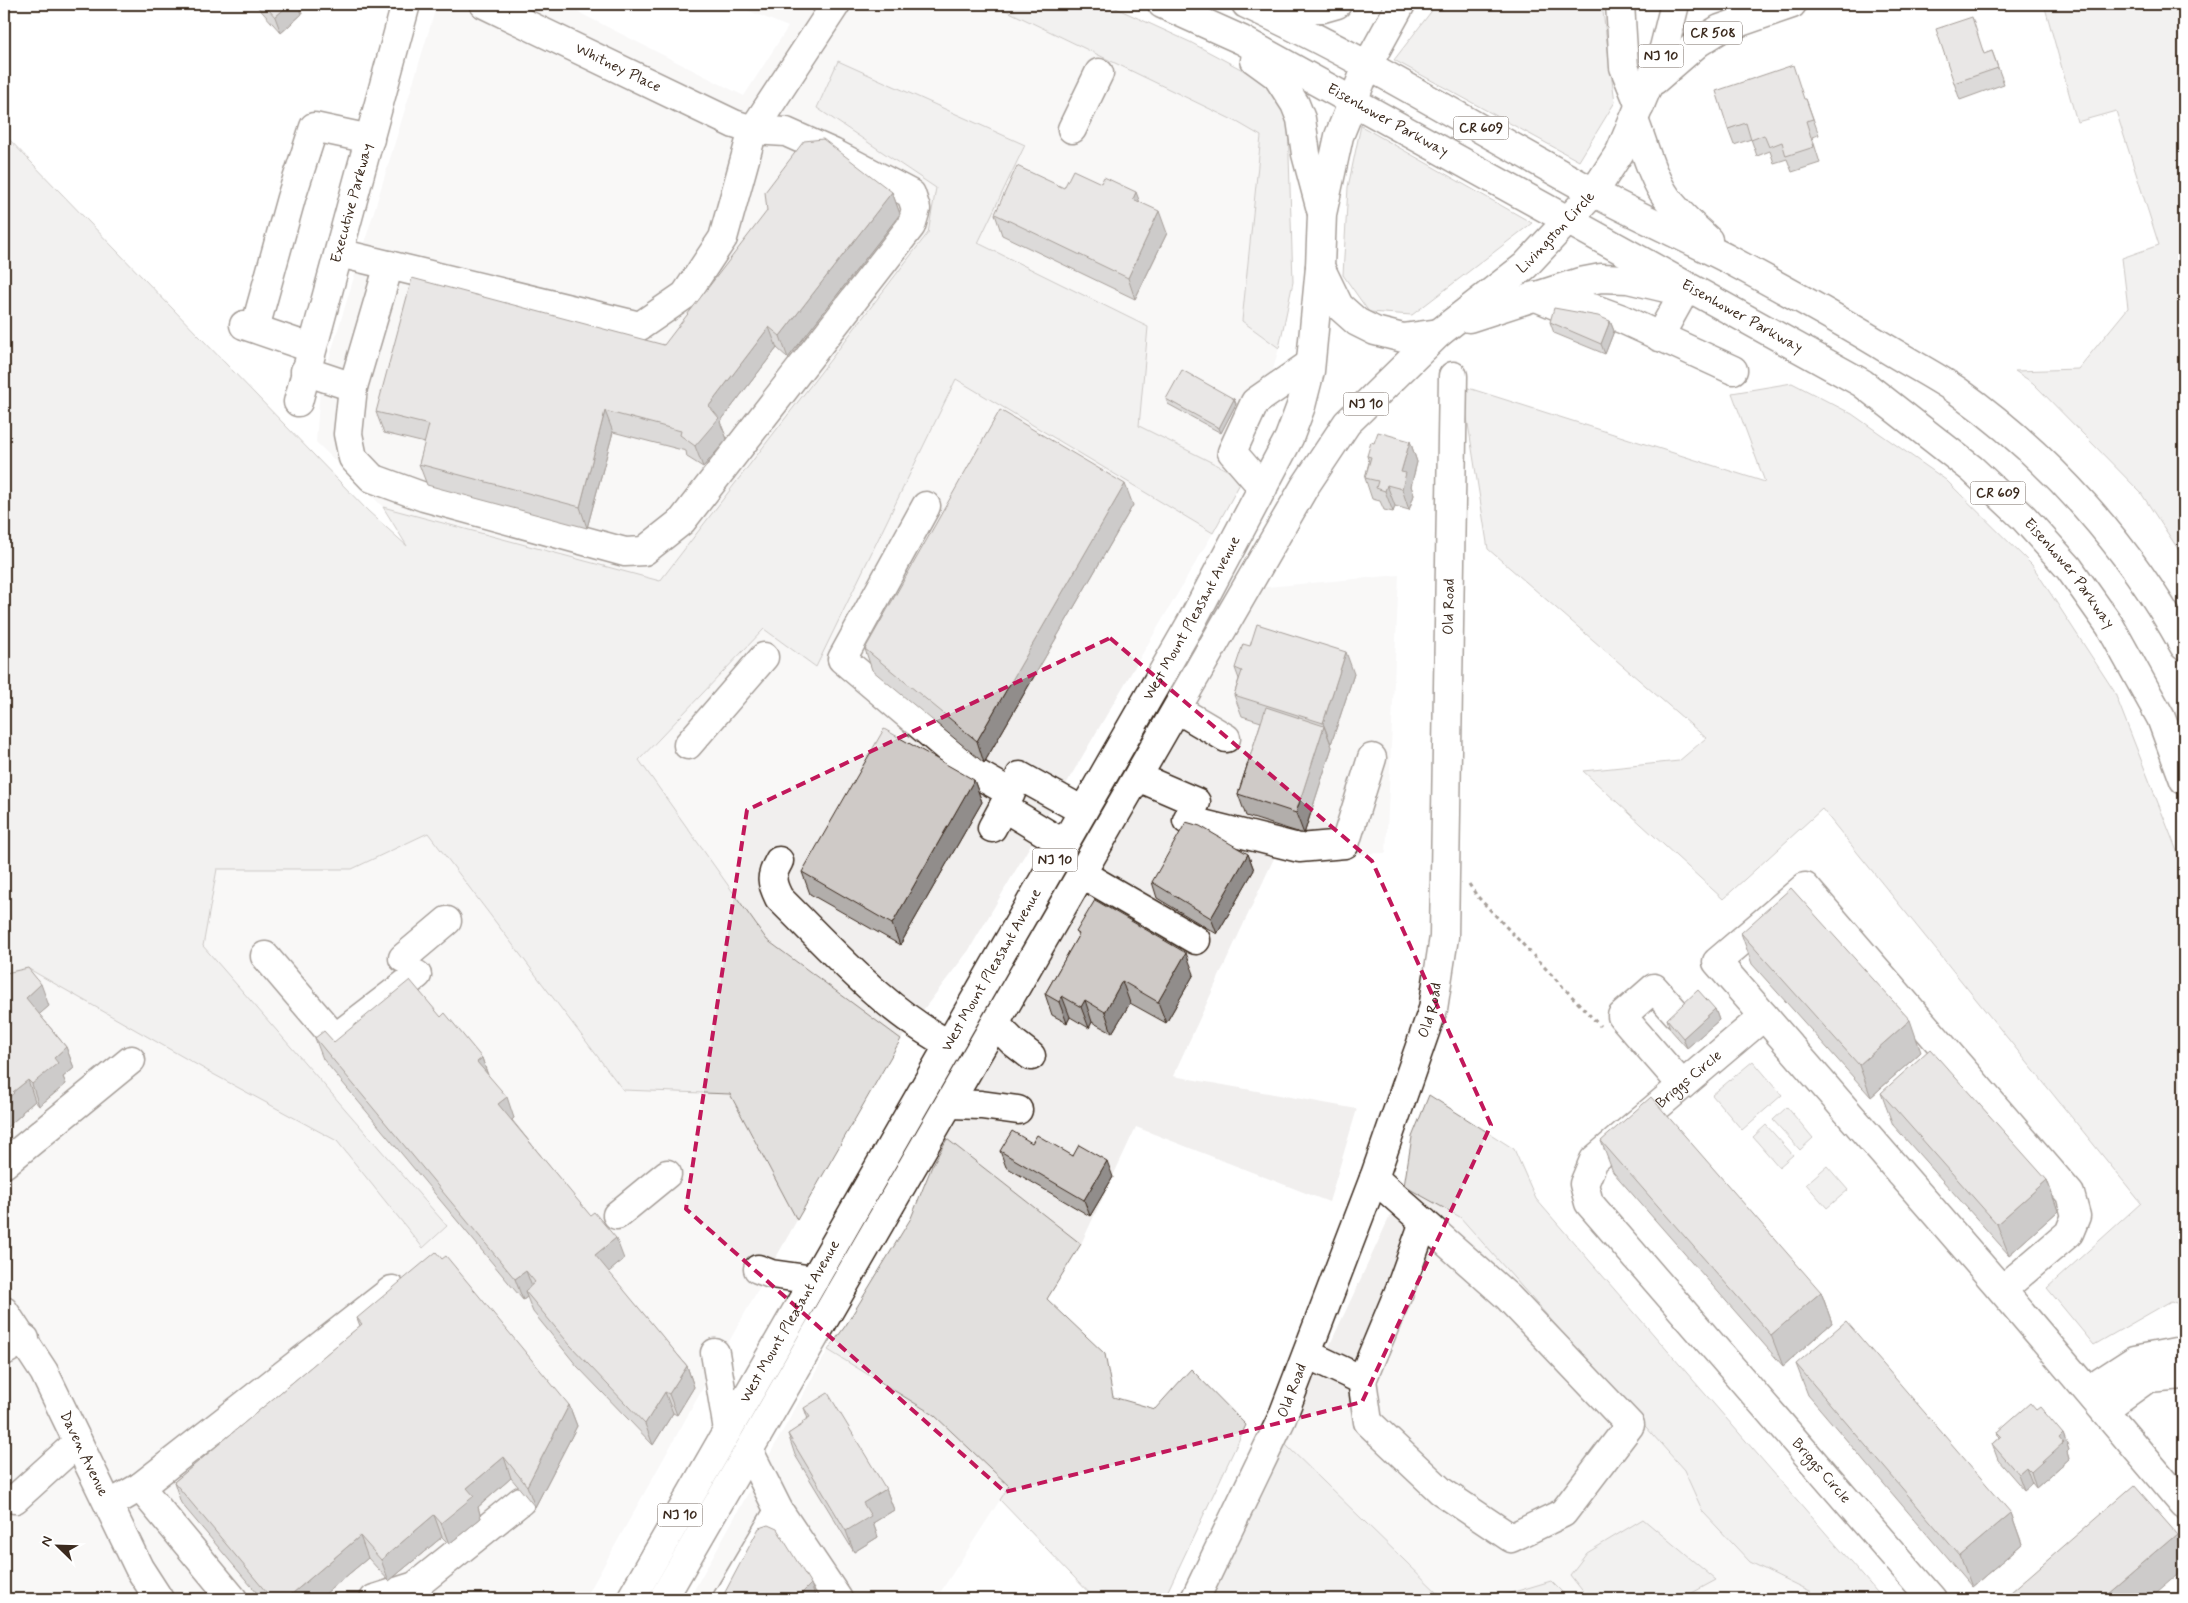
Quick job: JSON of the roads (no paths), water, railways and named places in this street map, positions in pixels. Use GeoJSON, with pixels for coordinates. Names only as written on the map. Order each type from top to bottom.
{"type":"FeatureCollection","features":[{"type":"Feature","properties":{"kind":"main road","name":"Executive Parkway"},"geometry":{"type":"LineString","coordinates":[[298,402],[308,359],[339,253],[406,4]]}},
{"type":"Feature","properties":{"kind":"main road","name":"Whitney Place"},"geometry":{"type":"LineString","coordinates":[[389,265],[353,387],[348,434],[353,458],[372,478],[424,497],[625,552],[644,550],[682,521],[911,226],[916,209],[911,194],[833,153],[786,132],[753,130],[734,124],[484,4]]}},
{"type":"Feature","properties":{"kind":"main road"},"geometry":{"type":"LineString","coordinates":[[339,253],[640,326],[685,295],[723,238],[753,130],[836,4]]}},
{"type":"Feature","properties":{"kind":"main road","name":"Eisenhower Parkway"},"geometry":{"type":"LineString","coordinates":[[1162,4],[1242,40],[1862,383],[1972,469],[2023,517],[2069,568],[2110,626],[2161,718],[2184,780]]}},
{"type":"Feature","properties":{"kind":"main road"},"geometry":{"type":"LineString","coordinates":[[1252,6],[1323,8],[1337,4]]}},
{"type":"Feature","properties":{"kind":"main road","name":"NJ 10"},"geometry":{"type":"LineString","coordinates":[[1320,267],[1322,214],[1340,136],[1368,64],[1401,4]]}},
{"type":"Feature","properties":{"kind":"main road"},"geometry":{"type":"LineString","coordinates":[[1620,4],[1624,67],[1640,104],[1657,181],[1681,215],[1729,260]]}},
{"type":"Feature","properties":{"kind":"main road","name":"NJ 10"},"geometry":{"type":"LineString","coordinates":[[1640,104],[1664,48],[1675,4]]}},
{"type":"Feature","properties":{"kind":"main road","name":"CR 508"},"geometry":{"type":"LineString","coordinates":[[1640,104],[1699,42],[1720,29],[1792,4]]}},
{"type":"Feature","properties":{"kind":"main road","name":"CR 609"},"geometry":{"type":"LineString","coordinates":[[1252,6],[1368,64],[1594,192],[1729,260],[1861,333],[1958,391],[2009,432],[2065,484],[2115,540],[2161,603],[2184,646]]}},
{"type":"Feature","properties":{"kind":"main road"},"geometry":{"type":"LineString","coordinates":[[1242,40],[1257,64],[1277,76],[1295,104],[1302,126],[1306,154],[1322,214]]}},
{"type":"Feature","properties":{"kind":"main road"},"geometry":{"type":"LineString","coordinates":[[1072,129],[1099,73]]}},
{"type":"Feature","properties":{"kind":"main road","name":"Livingston Circle"},"geometry":{"type":"LineString","coordinates":[[1445,328],[1525,266],[1594,192],[1620,152],[1640,104]]}},
{"type":"Feature","properties":{"kind":"main road"},"geometry":{"type":"LineString","coordinates":[[353,387],[250,326],[314,127],[370,138]]}},
{"type":"Feature","properties":{"kind":"main road"},"geometry":{"type":"LineString","coordinates":[[1320,267],[1339,306],[1357,322],[1375,331],[1403,338],[1445,328],[1534,296],[1580,282],[1601,278],[1628,279],[1713,299]]}},
{"type":"Feature","properties":{"kind":"main road","name":"West Mount Pleasant Avenue"},"geometry":{"type":"LineString","coordinates":[[631,1599],[1191,622],[1289,438],[1301,406],[1310,364],[1320,267]]}},
{"type":"Feature","properties":{"kind":"main road"},"geometry":{"type":"LineString","coordinates":[[1659,337],[1684,292]]}},
{"type":"Feature","properties":{"kind":"main road"},"geometry":{"type":"LineString","coordinates":[[1534,296],[1560,307],[1592,308],[1622,319],[1733,370]]}},
{"type":"Feature","properties":{"kind":"main road","name":"West Mount Pleasant Avenue"},"geometry":{"type":"LineString","coordinates":[[663,1599],[1305,486],[1347,423],[1445,328]]}},
{"type":"Feature","properties":{"kind":"main road"},"geometry":{"type":"LineString","coordinates":[[1263,488],[1232,452],[1255,402],[1310,364]]}},
{"type":"Feature","properties":{"kind":"main road","name":"Old Road"},"geometry":{"type":"LineString","coordinates":[[1195,1599],[1282,1418],[1374,1178],[1433,1009],[1444,937],[1453,376]]}},
{"type":"Feature","properties":{"kind":"main road"},"geometry":{"type":"LineString","coordinates":[[926,506],[842,659],[979,775],[1011,793],[998,817],[1064,844]]}},
{"type":"Feature","properties":{"kind":"main road"},"geometry":{"type":"LineString","coordinates":[[688,744],[764,657]]}},
{"type":"Feature","properties":{"kind":"main road"},"geometry":{"type":"LineString","coordinates":[[1177,709],[1226,738]]}},
{"type":"Feature","properties":{"kind":"main road"},"geometry":{"type":"LineString","coordinates":[[1138,777],[1196,802],[1187,820],[1299,848],[1345,844],[1372,758]]}},
{"type":"Feature","properties":{"kind":"main road"},"geometry":{"type":"LineString","coordinates":[[1020,776],[1083,811]]}},
{"type":"Feature","properties":{"kind":"main road"},"geometry":{"type":"LineString","coordinates":[[779,861],[772,873],[772,886],[779,898],[891,1007],[925,1032],[949,1044]]}},
{"type":"Feature","properties":{"kind":"main road"},"geometry":{"type":"LineString","coordinates":[[1082,874],[1196,940]]}},
{"type":"Feature","properties":{"kind":"main road"},"geometry":{"type":"LineString","coordinates":[[2002,1290],[2069,1233],[2076,1216],[2070,1194],[1804,887],[1717,962],[2002,1290],[2184,1504]]}},
{"type":"Feature","properties":{"kind":"main road"},"geometry":{"type":"LineString","coordinates":[[265,956],[335,1038],[410,967],[447,921]]}},
{"type":"Feature","properties":{"kind":"main road"},"geometry":{"type":"LineString","coordinates":[[1677,1014],[1654,988],[1622,1016],[1682,1085]]}},
{"type":"Feature","properties":{"kind":"main road","name":"Briggs Circle"},"geometry":{"type":"LineString","coordinates":[[1764,1016],[1594,1160],[1584,1184],[1589,1202],[1932,1599]]}},
{"type":"Feature","properties":{"kind":"main road"},"geometry":{"type":"LineString","coordinates":[[996,1024],[1013,1042],[1031,1056]]}},
{"type":"Feature","properties":{"kind":"main road"},"geometry":{"type":"LineString","coordinates":[[4,1164],[130,1060]]}},
{"type":"Feature","properties":{"kind":"main road"},"geometry":{"type":"LineString","coordinates":[[950,1104],[981,1105],[1018,1110]]}},
{"type":"Feature","properties":{"kind":"main road"},"geometry":{"type":"LineString","coordinates":[[617,1215],[667,1174]]}},
{"type":"Feature","properties":{"kind":"main road"},"geometry":{"type":"LineString","coordinates":[[1374,1178],[1424,1222],[1508,1297],[1630,1424],[1564,1513],[1511,1538],[1441,1491],[1368,1422],[1362,1380],[1400,1289],[1424,1222]]}},
{"type":"Feature","properties":{"kind":"main road"},"geometry":{"type":"LineString","coordinates":[[758,1269],[770,1274],[814,1280]]}},
{"type":"Feature","properties":{"kind":"main road"},"geometry":{"type":"LineString","coordinates":[[109,1505],[140,1486],[414,1273]]}},
{"type":"Feature","properties":{"kind":"main road","name":"Daven Avenue"},"geometry":{"type":"LineString","coordinates":[[4,1311],[14,1345],[44,1372],[139,1568],[158,1599]]}},
{"type":"Feature","properties":{"kind":"main road"},"geometry":{"type":"LineString","coordinates":[[2095,1400],[2101,1382],[2135,1360],[2180,1351],[2184,1352]]}},
{"type":"Feature","properties":{"kind":"main road"},"geometry":{"type":"LineString","coordinates":[[715,1352],[728,1430]]}},
{"type":"Feature","properties":{"kind":"main road"},"geometry":{"type":"LineString","coordinates":[[1306,1354],[1362,1380]]}},
{"type":"Feature","properties":{"kind":"main road"},"geometry":{"type":"LineString","coordinates":[[2095,1400],[2116,1401],[2148,1378],[2184,1375]]}},
{"type":"Feature","properties":{"kind":"main road"},"geometry":{"type":"LineString","coordinates":[[15,1500],[78,1442]]}},
{"type":"Feature","properties":{"kind":"main road"},"geometry":{"type":"LineString","coordinates":[[749,1451],[779,1511],[838,1599]]}},
{"type":"Feature","properties":{"kind":"main road"},"geometry":{"type":"LineString","coordinates":[[140,1486],[233,1599]]}},
{"type":"Feature","properties":{"kind":"main road"},"geometry":{"type":"LineString","coordinates":[[374,1599],[415,1586],[521,1501]]}},
{"type":"Feature","properties":{"kind":"main road"},"geometry":{"type":"LineString","coordinates":[[727,1599],[779,1511]]}}]}
